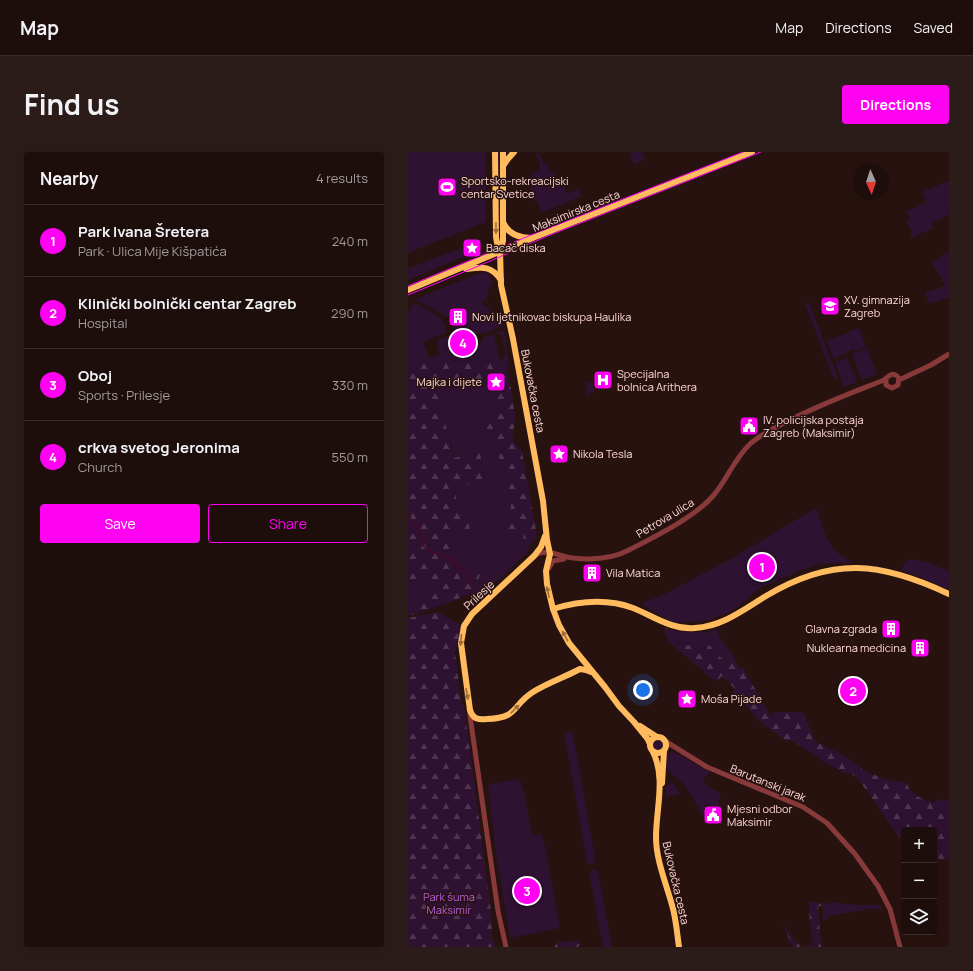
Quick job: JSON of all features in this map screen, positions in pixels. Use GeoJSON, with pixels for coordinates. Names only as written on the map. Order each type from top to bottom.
{"type":"FeatureCollection","features":[{"type":"Feature","properties":{"kind":"main road"},"geometry":{"type":"LineString","coordinates":[[495,152],[496,237],[500,252]]}},
{"type":"Feature","properties":{"kind":"main road"},"geometry":{"type":"LineString","coordinates":[[500,252],[503,241],[502,152]]}},
{"type":"Feature","properties":{"kind":"main road"},"geometry":{"type":"LineString","coordinates":[[503,167],[506,160],[514,152]]}},
{"type":"Feature","properties":{"kind":"main road","name":"Maksimirska cesta"},"geometry":{"type":"LineString","coordinates":[[408,290],[535,237],[752,152]]}},
{"type":"Feature","properties":{"kind":"main road"},"geometry":{"type":"LineString","coordinates":[[503,221],[506,228],[513,234],[523,238],[535,237]]}},
{"type":"Feature","properties":{"kind":"main road","name":"Bukovačka cesta"},"geometry":{"type":"LineString","coordinates":[[500,252],[501,280],[546,522],[545,537],[550,552],[546,574],[547,588],[553,609],[565,637],[619,706],[647,738],[650,744]]}},
{"type":"Feature","properties":{"kind":"main road"},"geometry":{"type":"LineString","coordinates":[[458,270],[486,268],[495,273],[501,280]]}},
{"type":"Feature","properties":{"kind":"main road","name":"Prilesje"},"geometry":{"type":"LineString","coordinates":[[469,708],[461,643],[464,626],[472,614],[534,556],[545,537]]}},
{"type":"Feature","properties":{"kind":"main road"},"geometry":{"type":"LineString","coordinates":[[553,609],[576,602],[606,602],[633,608],[674,626],[687,628],[704,627],[727,620],[775,590],[794,581],[826,570],[845,568],[862,568],[887,571],[927,584],[949,594]]}},
{"type":"Feature","properties":{"kind":"main road"},"geometry":{"type":"LineString","coordinates":[[580,670],[583,665],[582,659]]}},
{"type":"Feature","properties":{"kind":"main road"},"geometry":{"type":"LineString","coordinates":[[469,708],[473,716],[481,720],[496,719],[507,716],[513,712],[532,693],[580,670],[586,670],[596,676]]}},
{"type":"Feature","properties":{"kind":"main road","name":"Bukovačka cesta"},"geometry":{"type":"LineString","coordinates":[[634,722],[657,737]]}},
{"type":"Feature","properties":{"kind":"main road"},"geometry":{"type":"LineString","coordinates":[[657,737],[662,738],[665,741],[666,746],[664,751],[660,753],[653,752],[650,748],[652,739],[657,737]]}},
{"type":"Feature","properties":{"kind":"main road","name":"Bukovačka cesta"},"geometry":{"type":"LineString","coordinates":[[659,798],[663,779],[664,751]]}},
{"type":"Feature","properties":{"kind":"main road","name":"Bukovačka cesta"},"geometry":{"type":"LineString","coordinates":[[653,752],[659,770],[656,843],[673,907],[679,947]]}},
{"type":"Feature","properties":{"kind":"street"},"geometry":{"type":"LineString","coordinates":[[898,378],[898,385],[895,388],[890,388],[886,385],[886,379],[891,374],[898,378],[931,365],[949,354]]}},
{"type":"Feature","properties":{"kind":"street","name":"Petrova ulica"},"geometry":{"type":"LineString","coordinates":[[550,552],[573,558],[604,558],[620,554],[678,522],[703,506],[714,494],[738,457],[759,437],[818,406],[886,379]]}},
{"type":"Feature","properties":{"kind":"street","name":"Petrova ulica"},"geometry":{"type":"LineString","coordinates":[[868,386],[886,385]]}},
{"type":"Feature","properties":{"kind":"street","name":"Prilesje"},"geometry":{"type":"LineString","coordinates":[[534,556],[542,552],[550,552]]}},
{"type":"Feature","properties":{"kind":"street"},"geometry":{"type":"LineString","coordinates":[[546,574],[553,561],[573,558]]}},
{"type":"Feature","properties":{"kind":"street","name":"Prilesje"},"geometry":{"type":"LineString","coordinates":[[469,708],[470,724],[498,911],[506,947]]}},
{"type":"Feature","properties":{"kind":"street"},"geometry":{"type":"LineString","coordinates":[[472,731],[475,723],[481,720]]}},
{"type":"Feature","properties":{"kind":"street","name":"Barutanski jarak"},"geometry":{"type":"LineString","coordinates":[[665,741],[714,771],[803,807],[827,823],[855,854],[878,886],[890,911],[900,947]]}},
{"type":"Feature","properties":{"kind":"street"},"geometry":{"type":"LineString","coordinates":[[664,751],[671,749],[678,750]]}},
{"type":"Feature","properties":{"kind":"green space","name":"Sportsko-rekreacijski centar Svetice"},"geometry":{"type":"Polygon","coordinates":[[[408,152],[485,152],[486,222],[408,253],[408,152]]]}},
{"type":"Feature","properties":{"kind":"green space"},"geometry":{"type":"Polygon","coordinates":[[[498,152],[500,152],[501,234],[499,234],[498,152]]]}},
{"type":"Feature","properties":{"kind":"green space"},"geometry":{"type":"Polygon","coordinates":[[[642,152],[645,160],[634,164],[630,153],[642,152]]]}},
{"type":"Feature","properties":{"kind":"green space"},"geometry":{"type":"Polygon","coordinates":[[[539,153],[544,164],[547,163],[550,171],[554,170],[557,178],[560,177],[567,194],[578,189],[581,197],[541,213],[538,202],[531,198],[530,174],[536,172],[540,168],[540,163],[536,154],[539,153]]]}},
{"type":"Feature","properties":{"kind":"green space"},"geometry":{"type":"Polygon","coordinates":[[[949,181],[949,214],[932,223],[934,228],[911,238],[911,229],[907,223],[910,218],[907,211],[926,203],[922,192],[949,181]]]}},
{"type":"Feature","properties":{"kind":"green space"},"geometry":{"type":"Polygon","coordinates":[[[479,241],[481,243],[479,250],[468,255],[472,244],[479,241]]]}},
{"type":"Feature","properties":{"kind":"green space"},"geometry":{"type":"Polygon","coordinates":[[[470,245],[466,256],[408,280],[408,268],[470,245]]]}},
{"type":"Feature","properties":{"kind":"green space"},"geometry":{"type":"Polygon","coordinates":[[[949,252],[949,297],[929,304],[925,293],[946,285],[931,263],[949,252]]]}},
{"type":"Feature","properties":{"kind":"green space"},"geometry":{"type":"Polygon","coordinates":[[[484,272],[489,275],[493,283],[488,289],[487,300],[482,301],[483,306],[488,306],[491,318],[502,318],[504,325],[485,334],[484,332],[475,334],[454,332],[452,325],[467,319],[464,309],[449,314],[449,316],[446,317],[415,299],[480,273],[484,272]]]}},
{"type":"Feature","properties":{"kind":"green space"},"geometry":{"type":"Polygon","coordinates":[[[414,302],[442,319],[447,332],[423,342],[429,358],[439,355],[437,341],[451,334],[453,340],[449,343],[453,353],[466,353],[469,347],[480,343],[484,337],[494,334],[500,361],[503,361],[502,357],[506,356],[502,335],[498,335],[497,332],[504,330],[509,364],[464,362],[408,365],[408,314],[414,302]]]}},
{"type":"Feature","properties":{"kind":"green space"},"geometry":{"type":"Polygon","coordinates":[[[809,302],[838,378],[834,380],[805,304],[809,302]]]}},
{"type":"Feature","properties":{"kind":"green space"},"geometry":{"type":"Polygon","coordinates":[[[859,328],[866,347],[855,351],[848,332],[859,328]]]}},
{"type":"Feature","properties":{"kind":"green space"},"geometry":{"type":"Polygon","coordinates":[[[848,333],[854,349],[834,359],[827,340],[848,333]]]}},
{"type":"Feature","properties":{"kind":"green space"},"geometry":{"type":"Polygon","coordinates":[[[867,348],[877,374],[862,380],[852,354],[867,348]]]}},
{"type":"Feature","properties":{"kind":"green space"},"geometry":{"type":"Polygon","coordinates":[[[847,358],[857,382],[844,387],[835,362],[847,358]]]}},
{"type":"Feature","properties":{"kind":"green space"},"geometry":{"type":"Polygon","coordinates":[[[464,362],[507,364],[515,415],[513,441],[522,451],[537,536],[530,545],[524,544],[523,532],[518,531],[513,540],[506,536],[512,499],[500,460],[484,430],[500,410],[485,383],[470,380],[441,382],[444,418],[454,458],[480,452],[487,499],[467,484],[455,490],[457,502],[467,517],[473,541],[455,529],[450,536],[456,572],[476,571],[480,575],[476,588],[490,578],[495,583],[473,597],[465,595],[454,601],[412,615],[416,599],[443,592],[440,585],[408,580],[408,365],[464,362]]]}},
{"type":"Feature","properties":{"kind":"green space"},"geometry":{"type":"Polygon","coordinates":[[[470,380],[485,383],[500,410],[484,430],[500,460],[512,499],[507,536],[518,531],[523,532],[524,544],[530,545],[527,553],[495,583],[490,578],[476,588],[456,573],[450,536],[455,529],[472,540],[467,517],[457,502],[455,490],[467,484],[487,499],[480,452],[455,458],[444,418],[441,382],[470,380]]]}},
{"type":"Feature","properties":{"kind":"green space"},"geometry":{"type":"Polygon","coordinates":[[[591,382],[595,391],[587,396],[586,383],[591,382]]]}},
{"type":"Feature","properties":{"kind":"green space"},"geometry":{"type":"Polygon","coordinates":[[[814,509],[817,509],[824,532],[836,551],[851,563],[820,564],[799,571],[760,588],[732,611],[709,620],[676,623],[642,605],[645,602],[665,594],[736,556],[814,509]]]}},
{"type":"Feature","properties":{"kind":"green space"},"geometry":{"type":"Polygon","coordinates":[[[911,559],[929,563],[949,571],[949,589],[901,570],[906,561],[911,559]]]}},
{"type":"Feature","properties":{"kind":"green space"},"geometry":{"type":"Polygon","coordinates":[[[408,580],[440,585],[444,593],[416,599],[412,615],[408,616],[408,580]]]}},
{"type":"Feature","properties":{"kind":"green space","name":"Park šuma Maksimir"},"geometry":{"type":"Polygon","coordinates":[[[438,612],[462,626],[455,652],[460,694],[465,714],[486,872],[491,912],[492,939],[497,947],[408,947],[408,618],[438,612]]]}},
{"type":"Feature","properties":{"kind":"green space"},"geometry":{"type":"Polygon","coordinates":[[[666,628],[674,631],[674,638],[677,643],[682,645],[709,645],[723,659],[728,661],[734,659],[740,669],[743,668],[770,715],[775,712],[803,712],[816,742],[847,757],[868,773],[883,779],[907,783],[908,787],[914,794],[926,800],[935,802],[941,799],[949,800],[949,860],[937,858],[937,827],[901,827],[901,840],[859,780],[852,774],[845,773],[827,764],[790,739],[788,742],[764,725],[732,692],[735,689],[722,676],[716,682],[670,643],[664,632],[666,628]]]}},
{"type":"Feature","properties":{"kind":"green space"},"geometry":{"type":"Polygon","coordinates":[[[716,629],[722,641],[725,643],[735,659],[728,661],[720,657],[707,644],[686,645],[677,642],[674,638],[674,631],[701,633],[710,632],[710,630],[716,629]]]}},
{"type":"Feature","properties":{"kind":"green space"},"geometry":{"type":"Polygon","coordinates":[[[569,731],[573,734],[594,852],[595,862],[591,865],[587,862],[565,737],[565,733],[569,731]]]}},
{"type":"Feature","properties":{"kind":"green space"},"geometry":{"type":"Polygon","coordinates":[[[658,740],[663,745],[658,750],[653,745],[658,740]]]}},
{"type":"Feature","properties":{"kind":"green space"},"geometry":{"type":"Polygon","coordinates":[[[672,752],[710,772],[702,781],[710,788],[721,793],[718,802],[721,807],[721,812],[714,821],[711,818],[709,819],[706,815],[704,817],[684,785],[674,775],[668,772],[666,755],[672,752]]]}},
{"type":"Feature","properties":{"kind":"green space"},"geometry":{"type":"Polygon","coordinates":[[[519,779],[525,796],[532,835],[541,834],[545,846],[560,928],[510,938],[496,856],[488,784],[519,779]]]}},
{"type":"Feature","properties":{"kind":"green space"},"geometry":{"type":"Polygon","coordinates":[[[669,783],[674,784],[680,794],[665,797],[666,787],[669,783]]]}},
{"type":"Feature","properties":{"kind":"green space"},"geometry":{"type":"Polygon","coordinates":[[[594,869],[598,872],[612,947],[603,947],[590,877],[590,873],[594,869]]]}},
{"type":"Feature","properties":{"kind":"green space"},"geometry":{"type":"Polygon","coordinates":[[[809,901],[827,904],[818,907],[821,947],[805,947],[813,944],[809,901]]]}},
{"type":"Feature","properties":{"kind":"green space"},"geometry":{"type":"Polygon","coordinates":[[[832,902],[855,905],[880,905],[882,910],[878,911],[877,908],[827,916],[827,920],[823,920],[823,907],[832,902]]]}},
{"type":"Feature","properties":{"kind":"green space"},"geometry":{"type":"Polygon","coordinates":[[[783,923],[794,940],[802,947],[792,947],[783,923]]]}},
{"type":"Feature","properties":{"kind":"green space"},"geometry":{"type":"Polygon","coordinates":[[[579,940],[581,945],[577,947],[554,947],[558,942],[579,940]]]}},
{"type":"Feature","properties":{"kind":"waterway"},"geometry":{"type":"LineString","coordinates":[[408,516],[419,529],[424,547],[455,563],[466,574],[472,587]]}},
{"type":"Feature","properties":{"kind":"tram line"},"geometry":{"type":"LineString","coordinates":[[408,286],[536,233],[743,152]]}},
{"type":"Feature","properties":{"kind":"tram line"},"geometry":{"type":"LineString","coordinates":[[408,295],[545,237],[761,152]]}},
{"type":"Feature","properties":{"kind":"place","name":"Sportsko-rekreacijski centar Svetice"},"geometry":{"type":"Point","coordinates":[447,187]}},
{"type":"Feature","properties":{"kind":"place","name":"Bacač diska"},"geometry":{"type":"Point","coordinates":[472,248]}},
{"type":"Feature","properties":{"kind":"place","name":"XV. gimnazija Zagreb"},"geometry":{"type":"Point","coordinates":[830,306]}},
{"type":"Feature","properties":{"kind":"place","name":"Novi ljetnikovac biskupa Haulika"},"geometry":{"type":"Point","coordinates":[458,317]}},
{"type":"Feature","properties":{"kind":"place","name":"crkva svetog Jeronima"},"geometry":{"type":"Point","coordinates":[463,343]}},
{"type":"Feature","properties":{"kind":"place","name":"Specijalna bolnica Arithera"},"geometry":{"type":"Point","coordinates":[603,380]}},
{"type":"Feature","properties":{"kind":"place","name":"Majka i dijete"},"geometry":{"type":"Point","coordinates":[496,382]}},
{"type":"Feature","properties":{"kind":"place","name":"IV. policijska postaja Zagreb (Maksimir)"},"geometry":{"type":"Point","coordinates":[749,426]}},
{"type":"Feature","properties":{"kind":"place","name":"Nikola Tesla"},"geometry":{"type":"Point","coordinates":[559,454]}},
{"type":"Feature","properties":{"kind":"place","name":"Park Ivana Šretera"},"geometry":{"type":"Point","coordinates":[762,567]}},
{"type":"Feature","properties":{"kind":"place","name":"Vila Matica"},"geometry":{"type":"Point","coordinates":[592,573]}},
{"type":"Feature","properties":{"kind":"place","name":"Glavna zgrada"},"geometry":{"type":"Point","coordinates":[891,629]}},
{"type":"Feature","properties":{"kind":"place","name":"Nuklearna medicina"},"geometry":{"type":"Point","coordinates":[920,648]}},
{"type":"Feature","properties":{"kind":"place","name":"Klinički bolnički centar Zagreb"},"geometry":{"type":"Point","coordinates":[853,691]}},
{"type":"Feature","properties":{"kind":"place","name":"Moša Pijade"},"geometry":{"type":"Point","coordinates":[687,699]}},
{"type":"Feature","properties":{"kind":"place","name":"Mjesni odbor Maksimir"},"geometry":{"type":"Point","coordinates":[713,815]}},
{"type":"Feature","properties":{"kind":"place","name":"Oboj"},"geometry":{"type":"Point","coordinates":[527,891]}}]}
